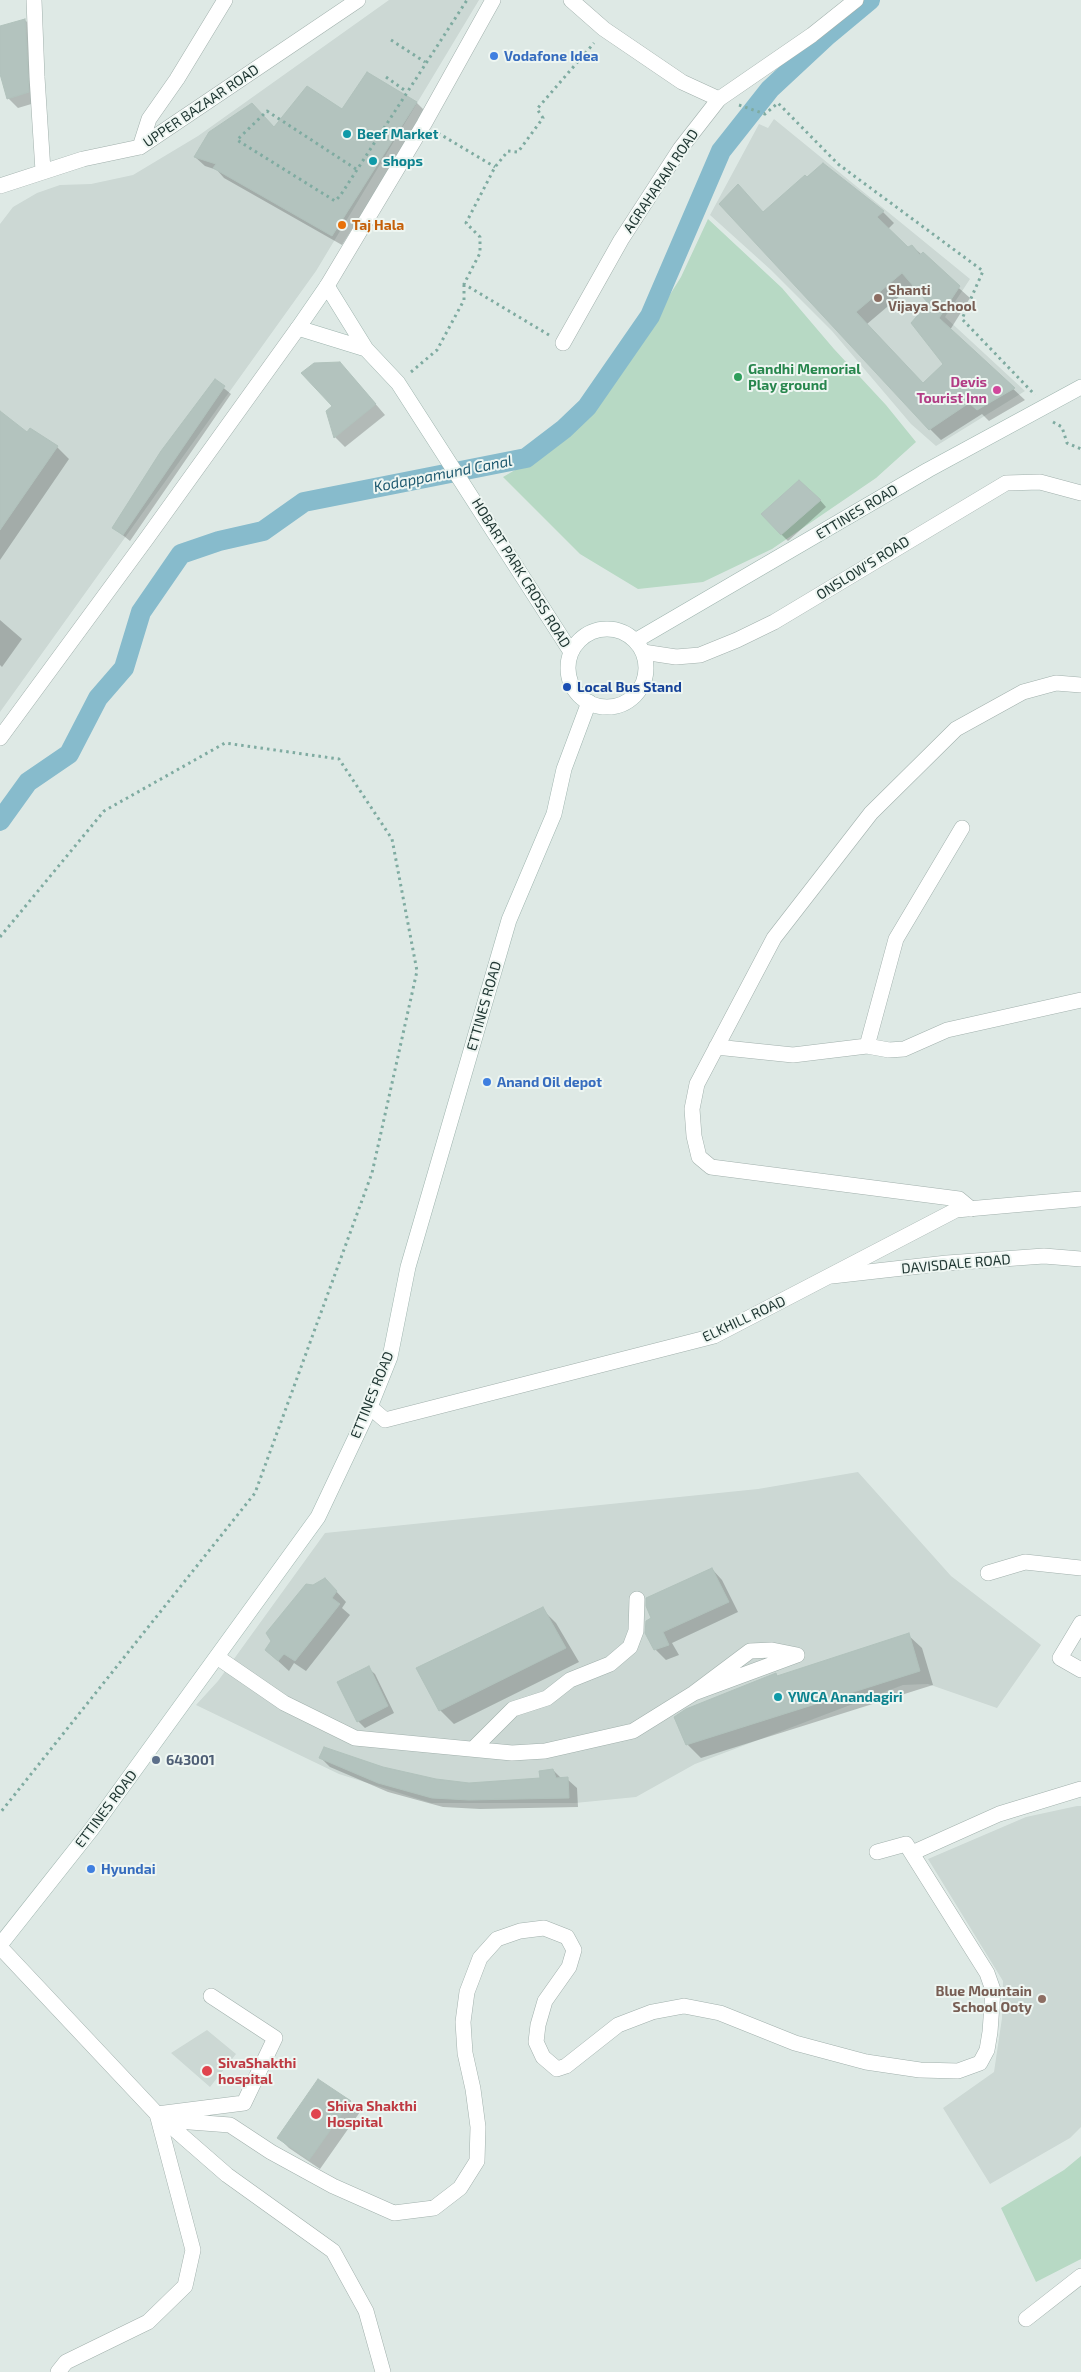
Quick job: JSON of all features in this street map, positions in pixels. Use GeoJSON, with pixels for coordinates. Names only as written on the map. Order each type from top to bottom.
{"type":"FeatureCollection","features":[{"type":"Feature","properties":{"kind":"street"},"geometry":{"type":"LineString","coordinates":[[34,0],[36,78],[43,171]]}},
{"type":"Feature","properties":{"kind":"street"},"geometry":{"type":"LineString","coordinates":[[140,148],[149,119],[177,78],[225,0]]}},
{"type":"Feature","properties":{"kind":"street","name":"UPPER BAZAAR ROAD"},"geometry":{"type":"LineString","coordinates":[[0,186],[83,159],[140,148],[358,0]]}},
{"type":"Feature","properties":{"kind":"street"},"geometry":{"type":"LineString","coordinates":[[0,738],[147,538],[327,286],[424,124],[493,0]]}},
{"type":"Feature","properties":{"kind":"street"},"geometry":{"type":"LineString","coordinates":[[571,0],[604,29],[682,82],[719,99]]}},
{"type":"Feature","properties":{"kind":"street","name":"AGRAHARAM ROAD"},"geometry":{"type":"LineString","coordinates":[[563,343],[621,240],[674,157],[719,99],[812,34],[856,0]]}},
{"type":"Feature","properties":{"kind":"street","name":"HOBART PARK CROSS ROAD"},"geometry":{"type":"LineString","coordinates":[[327,286],[366,349],[398,383],[572,652]]}},
{"type":"Feature","properties":{"kind":"street"},"geometry":{"type":"LineString","coordinates":[[298,328],[366,349]]}},
{"type":"Feature","properties":{"kind":"street","name":"ETTINES ROAD"},"geometry":{"type":"LineString","coordinates":[[639,646],[1039,409],[1081,387]]}},
{"type":"Feature","properties":{"kind":"street","name":"ONSLOW'S ROAD"},"geometry":{"type":"LineString","coordinates":[[639,646],[676,657],[700,655],[737,640],[774,622],[1006,483],[1040,482],[1081,493]]}},
{"type":"Feature","properties":{"kind":"street"},"geometry":{"type":"LineString","coordinates":[[600,630],[613,630],[625,633],[639,646],[646,663],[646,675],[642,686],[635,696],[613,707],[600,706],[589,702],[580,696],[572,686],[569,675],[572,652],[578,642],[588,634],[600,630]]}},
{"type":"Feature","properties":{"kind":"street"},"geometry":{"type":"LineString","coordinates":[[970,1209],[959,1199],[710,1167],[699,1157],[694,1136],[692,1109],[697,1084],[774,938],[872,813],[956,729],[1023,692],[1056,683],[1081,685]]}},
{"type":"Feature","properties":{"kind":"street","name":"ETTINES ROAD"},"geometry":{"type":"LineString","coordinates":[[0,1946],[91,1830],[318,1516],[370,1407],[390,1357],[408,1267],[508,920],[554,814],[564,769],[589,702]]}},
{"type":"Feature","properties":{"kind":"street"},"geometry":{"type":"LineString","coordinates":[[867,1046],[896,939],[962,828]]}},
{"type":"Feature","properties":{"kind":"street"},"geometry":{"type":"LineString","coordinates":[[716,1047],[793,1055],[867,1046],[889,1050],[904,1048],[947,1030],[1081,1000]]}},
{"type":"Feature","properties":{"kind":"street","name":"ELKHILL ROAD"},"geometry":{"type":"LineString","coordinates":[[370,1407],[385,1420],[714,1336],[956,1210],[1081,1199]]}},
{"type":"Feature","properties":{"kind":"street","name":"DAVISDALE ROAD"},"geometry":{"type":"LineString","coordinates":[[832,1276],[947,1263],[1044,1256],[1081,1259]]}},
{"type":"Feature","properties":{"kind":"street"},"geometry":{"type":"LineString","coordinates":[[988,1573],[1025,1562],[1081,1568]]}},
{"type":"Feature","properties":{"kind":"street"},"geometry":{"type":"LineString","coordinates":[[474,1748],[513,1709],[547,1698],[570,1680],[610,1664],[630,1647],[636,1631],[637,1599]]}},
{"type":"Feature","properties":{"kind":"street"},"geometry":{"type":"LineString","coordinates":[[1081,1623],[1060,1658],[1081,1670]]}},
{"type":"Feature","properties":{"kind":"street"},"geometry":{"type":"LineString","coordinates":[[217,1657],[284,1703],[355,1738],[512,1753],[545,1751],[633,1731],[694,1693],[750,1651],[772,1650],[797,1655],[694,1693]]}},
{"type":"Feature","properties":{"kind":"street"},"geometry":{"type":"LineString","coordinates":[[912,1853],[999,1814],[1081,1789]]}},
{"type":"Feature","properties":{"kind":"street"},"geometry":{"type":"LineString","coordinates":[[160,2117],[230,2125],[271,2152],[318,2178],[394,2213],[434,2208],[460,2188],[477,2161],[478,2127],[473,2089],[465,2053],[463,2022],[467,1992],[480,1958],[498,1940],[520,1931],[544,1928],[567,1937],[574,1950],[569,1967],[545,2002],[538,2025],[536,2042],[543,2057],[558,2070],[566,2066],[618,2025],[652,2012],[684,2006],[720,2013],[795,2043],[866,2062],[920,2070],[958,2071],[980,2063],[987,2050],[993,1990],[987,1973],[906,1844],[877,1852]]}},
{"type":"Feature","properties":{"kind":"street"},"geometry":{"type":"LineString","coordinates":[[0,1946],[160,2117],[227,2175],[333,2251],[366,2311],[383,2372]]}},
{"type":"Feature","properties":{"kind":"street"},"geometry":{"type":"LineString","coordinates":[[160,2117],[244,2103],[276,2038],[211,1996]]}},
{"type":"Feature","properties":{"kind":"street"},"geometry":{"type":"LineString","coordinates":[[58,2372],[66,2362],[148,2322],[185,2286],[193,2250],[160,2117]]}},
{"type":"Feature","properties":{"kind":"street"},"geometry":{"type":"LineString","coordinates":[[1026,2319],[1081,2276]]}},
{"type":"Feature","properties":{"kind":"path"},"geometry":{"type":"LineString","coordinates":[[356,169],[267,111],[237,140],[335,201],[467,0]]}},
{"type":"Feature","properties":{"kind":"path"},"geometry":{"type":"LineString","coordinates":[[398,383],[437,350],[464,300],[464,284],[480,253],[480,238],[466,223],[495,167],[508,151],[518,152],[543,118],[537,109],[590,49],[604,29]]}},
{"type":"Feature","properties":{"kind":"path"},"geometry":{"type":"LineString","coordinates":[[391,40],[425,62]]}},
{"type":"Feature","properties":{"kind":"path"},"geometry":{"type":"LineString","coordinates":[[386,77],[407,92]]}},
{"type":"Feature","properties":{"kind":"path"},"geometry":{"type":"LineString","coordinates":[[719,99],[765,114],[778,102],[838,164],[984,271],[962,319],[1039,409],[1062,427],[1067,443],[1081,449]]}},
{"type":"Feature","properties":{"kind":"path"},"geometry":{"type":"LineString","coordinates":[[424,124],[495,167]]}},
{"type":"Feature","properties":{"kind":"path"},"geometry":{"type":"LineString","coordinates":[[464,284],[563,343]]}},
{"type":"Feature","properties":{"kind":"path"},"geometry":{"type":"LineString","coordinates":[[0,937],[104,811],[225,743],[338,759],[392,839],[417,970],[372,1174],[255,1493],[0,1813]]}},
{"type":"Feature","properties":{"kind":"shaded area"},"geometry":{"type":"Polygon","coordinates":[[[389,0],[479,0],[316,271],[0,712],[0,224],[13,207],[37,193],[60,185],[91,184],[133,175],[198,136],[389,0]]]}},
{"type":"Feature","properties":{"kind":"shaded area","name":"Shanti Vijaya School"},"geometry":{"type":"Polygon","coordinates":[[[774,119],[970,279],[945,317],[1025,391],[936,446],[911,424],[832,331],[771,270],[710,215],[759,124],[768,128],[774,119]]]}},
{"type":"Feature","properties":{"kind":"shaded area","name":"YWCA Anandagiri"},"geometry":{"type":"Polygon","coordinates":[[[858,1472],[951,1576],[1041,1645],[997,1708],[928,1684],[903,1685],[695,1764],[636,1797],[575,1803],[431,1803],[339,1774],[196,1705],[218,1681],[325,1533],[758,1489],[858,1472]]]}},
{"type":"Feature","properties":{"kind":"shaded area","name":"Blue Mountain School Ooty"},"geometry":{"type":"Polygon","coordinates":[[[1081,1806],[1081,2127],[1070,2138],[990,2184],[943,2108],[994,2072],[1002,2018],[1003,1981],[928,1859],[1026,1817],[1081,1806]]]}},
{"type":"Feature","properties":{"kind":"shaded area","name":"SivaShakthi hospital"},"geometry":{"type":"Polygon","coordinates":[[[207,2030],[236,2054],[210,2087],[171,2053],[207,2030]]]}},
{"type":"Feature","properties":{"kind":"green space","name":"Gandhi Memorial Play ground"},"geometry":{"type":"Polygon","coordinates":[[[708,219],[782,288],[834,349],[886,405],[916,442],[876,478],[772,549],[703,582],[638,589],[580,554],[503,477],[546,452],[591,412],[639,344],[681,277],[708,219]]]}},
{"type":"Feature","properties":{"kind":"green space"},"geometry":{"type":"Polygon","coordinates":[[[1081,2156],[1081,2259],[1036,2282],[1001,2208],[1064,2170],[1081,2156]]]}},
{"type":"Feature","properties":{"kind":"building"},"geometry":{"type":"Polygon","coordinates":[[[25,19],[29,92],[7,99],[0,74],[0,26],[25,19]]]}},
{"type":"Feature","properties":{"kind":"building"},"geometry":{"type":"Polygon","coordinates":[[[367,72],[417,102],[332,236],[213,168],[216,164],[194,157],[209,132],[252,103],[274,127],[307,86],[342,109],[367,72]]]}},
{"type":"Feature","properties":{"kind":"building","name":"Shanti Vijaya School"},"geometry":{"type":"Polygon","coordinates":[[[823,163],[884,211],[877,217],[908,247],[912,245],[920,255],[923,252],[960,286],[939,318],[1015,388],[977,410],[969,403],[929,430],[719,204],[738,184],[763,212],[805,175],[807,177],[823,163]],[[902,273],[856,312],[923,383],[943,364],[911,323],[928,303],[902,273]]]}},
{"type":"Feature","properties":{"kind":"building"},"geometry":{"type":"Polygon","coordinates":[[[340,362],[376,404],[334,438],[326,411],[332,406],[301,373],[314,363],[340,362]]]}},
{"type":"Feature","properties":{"kind":"building"},"geometry":{"type":"Polygon","coordinates":[[[215,379],[225,386],[123,535],[112,528],[161,451],[215,379]]]}},
{"type":"Feature","properties":{"kind":"building"},"geometry":{"type":"Polygon","coordinates":[[[0,411],[27,432],[30,428],[58,446],[0,530],[0,411]]]}},
{"type":"Feature","properties":{"kind":"building"},"geometry":{"type":"Polygon","coordinates":[[[799,480],[821,500],[781,535],[761,514],[799,480]]]}},
{"type":"Feature","properties":{"kind":"building"},"geometry":{"type":"Polygon","coordinates":[[[712,1568],[729,1602],[663,1632],[669,1645],[654,1650],[645,1633],[646,1621],[651,1618],[646,1606],[646,1598],[712,1568]]]}},
{"type":"Feature","properties":{"kind":"building"},"geometry":{"type":"Polygon","coordinates":[[[325,1578],[337,1591],[332,1598],[340,1604],[295,1661],[284,1654],[278,1661],[265,1650],[271,1641],[266,1633],[306,1584],[313,1585],[325,1578]]]}},
{"type":"Feature","properties":{"kind":"building"},"geometry":{"type":"Polygon","coordinates":[[[543,1607],[566,1648],[439,1711],[416,1668],[543,1607]]]}},
{"type":"Feature","properties":{"kind":"building","name":"YWCA Anandagiri"},"geometry":{"type":"Polygon","coordinates":[[[909,1633],[920,1671],[686,1745],[674,1717],[686,1709],[776,1673],[777,1676],[909,1633]]]}},
{"type":"Feature","properties":{"kind":"building"},"geometry":{"type":"Polygon","coordinates":[[[369,1666],[388,1706],[357,1722],[337,1682],[369,1666]]]}},
{"type":"Feature","properties":{"kind":"building"},"geometry":{"type":"Polygon","coordinates":[[[324,1747],[383,1767],[436,1779],[469,1783],[540,1778],[539,1771],[553,1769],[556,1778],[568,1777],[569,1798],[469,1800],[432,1798],[378,1783],[319,1758],[324,1747]]]}},
{"type":"Feature","properties":{"kind":"building"},"geometry":{"type":"Polygon","coordinates":[[[318,2079],[351,2101],[309,2160],[277,2138],[318,2079]]]}},
{"type":"Feature","properties":{"kind":"waterway","name":"Kodappamund Canal"},"geometry":{"type":"LineString","coordinates":[[0,821],[28,782],[69,754],[98,698],[124,668],[141,612],[181,554],[219,541],[263,531],[304,502],[526,458],[564,429],[587,407],[650,316],[721,151],[770,89],[828,35],[870,0]]}},
{"type":"Feature","properties":{"kind":"place","name":"Vodafone Idea"},"geometry":{"type":"Point","coordinates":[494,56]}},
{"type":"Feature","properties":{"kind":"place","name":"Beef Market"},"geometry":{"type":"Point","coordinates":[347,134]}},
{"type":"Feature","properties":{"kind":"place","name":"shops"},"geometry":{"type":"Point","coordinates":[373,161]}},
{"type":"Feature","properties":{"kind":"place","name":"Taj Hala"},"geometry":{"type":"Point","coordinates":[342,225]}},
{"type":"Feature","properties":{"kind":"place","name":"Shanti Vijaya School"},"geometry":{"type":"Point","coordinates":[878,298]}},
{"type":"Feature","properties":{"kind":"place","name":"Gandhi Memorial Play ground"},"geometry":{"type":"Point","coordinates":[738,377]}},
{"type":"Feature","properties":{"kind":"place","name":"Devis Tourist Inn"},"geometry":{"type":"Point","coordinates":[997,390]}},
{"type":"Feature","properties":{"kind":"place","name":"Local Bus Stand"},"geometry":{"type":"Point","coordinates":[567,687]}},
{"type":"Feature","properties":{"kind":"place","name":"Anand Oil depot"},"geometry":{"type":"Point","coordinates":[487,1082]}},
{"type":"Feature","properties":{"kind":"place","name":"YWCA Anandagiri"},"geometry":{"type":"Point","coordinates":[778,1697]}},
{"type":"Feature","properties":{"kind":"place","name":"643001"},"geometry":{"type":"Point","coordinates":[156,1760]}},
{"type":"Feature","properties":{"kind":"place","name":"Hyundai"},"geometry":{"type":"Point","coordinates":[91,1869]}},
{"type":"Feature","properties":{"kind":"place","name":"Blue Mountain School Ooty"},"geometry":{"type":"Point","coordinates":[1042,1999]}},
{"type":"Feature","properties":{"kind":"place","name":"SivaShakthi hospital"},"geometry":{"type":"Point","coordinates":[207,2071]}},
{"type":"Feature","properties":{"kind":"place","name":"Shiva Shakthi Hospital"},"geometry":{"type":"Point","coordinates":[316,2114]}}]}
